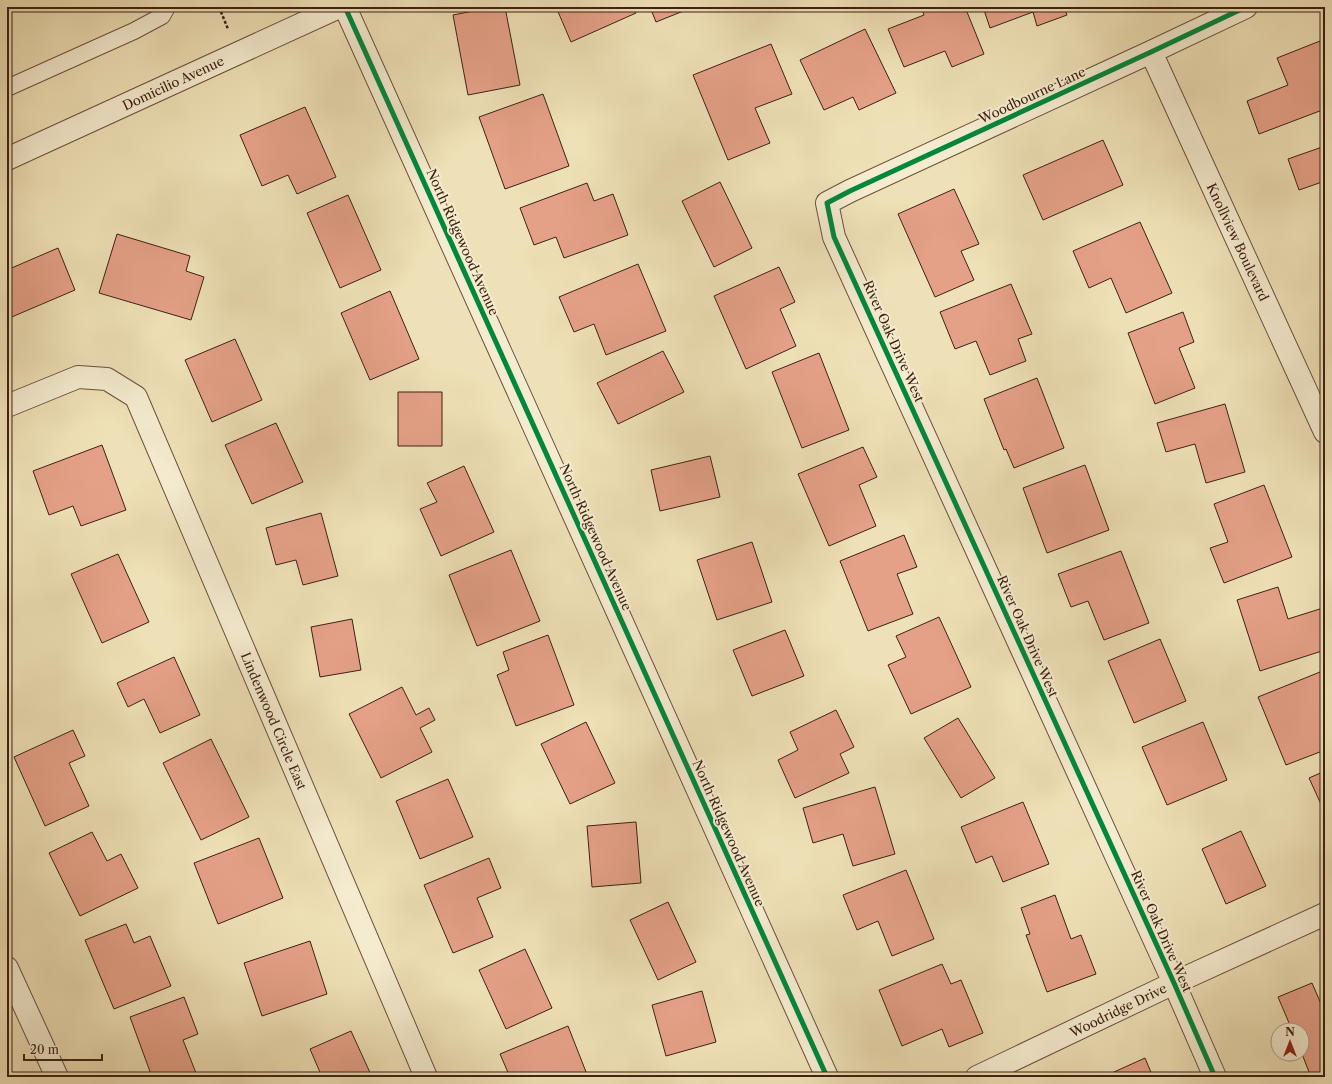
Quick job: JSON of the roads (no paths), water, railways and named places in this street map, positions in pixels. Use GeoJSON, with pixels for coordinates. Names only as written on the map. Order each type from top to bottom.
{"type":"FeatureCollection","features":[{"type":"Feature","properties":{"kind":"street","name":"Domicilio Avenue"},"geometry":{"type":"LineString","coordinates":[[7,159],[339,7]]}},
{"type":"Feature","properties":{"kind":"street","name":"North Ridgewood Avenue"},"geometry":{"type":"LineString","coordinates":[[345,7],[827,1077]]}},
{"type":"Feature","properties":{"kind":"street","name":"Woodbourne Lane"},"geometry":{"type":"LineString","coordinates":[[827,203],[1246,7]]}},
{"type":"Feature","properties":{"kind":"street","name":"Knollview Boulevard"},"geometry":{"type":"LineString","coordinates":[[1151,52],[1325,432]]}},
{"type":"Feature","properties":{"kind":"street","name":"River Oak Drive West"},"geometry":{"type":"LineString","coordinates":[[827,203],[834,237],[1174,983],[1215,1077]]}},
{"type":"Feature","properties":{"kind":"street","name":"Lindenwood Circle East"},"geometry":{"type":"LineString","coordinates":[[7,406],[78,377],[107,379],[136,397],[426,1077]]}},
{"type":"Feature","properties":{"kind":"street","name":"Woodridge Drive"},"geometry":{"type":"LineString","coordinates":[[977,1077],[1174,983],[1325,914]]}},
{"type":"Feature","properties":{"kind":"street"},"geometry":{"type":"LineString","coordinates":[[7,968],[58,1077]]}},
{"type":"Feature","properties":{"kind":"lane"},"geometry":{"type":"LineString","coordinates":[[7,88],[134,31],[162,16],[167,7]]}}]}
